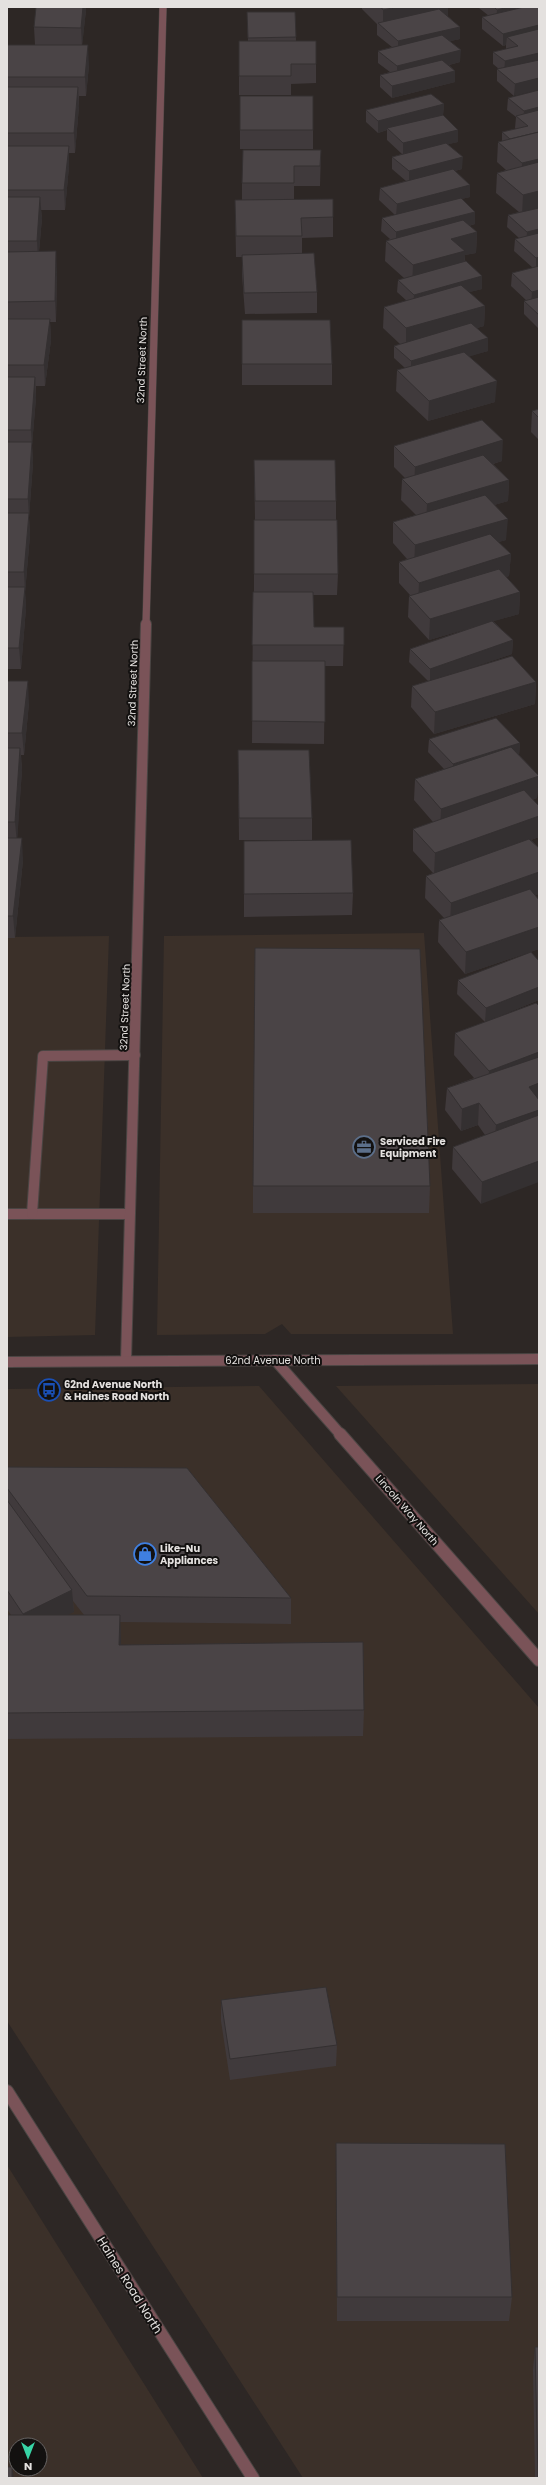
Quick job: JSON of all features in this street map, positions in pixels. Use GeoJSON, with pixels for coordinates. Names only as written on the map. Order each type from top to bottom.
{"type":"FeatureCollection","features":[{"type":"Feature","properties":{"kind":"street","name":"32nd Street North"},"geometry":{"type":"LineString","coordinates":[[126,1361],[163,7]]}},
{"type":"Feature","properties":{"kind":"street"},"geometry":{"type":"LineString","coordinates":[[32,1214],[43,1056],[134,1055]]}},
{"type":"Feature","properties":{"kind":"street"},"geometry":{"type":"LineString","coordinates":[[7,1214],[129,1214]]}},
{"type":"Feature","properties":{"kind":"street","name":"62nd Avenue North"},"geometry":{"type":"LineString","coordinates":[[7,1362],[539,1359]]}},
{"type":"Feature","properties":{"kind":"street","name":"Lincoln Way North"},"geometry":{"type":"LineString","coordinates":[[275,1360],[539,1660]]}},
{"type":"Feature","properties":{"kind":"street","name":"Haines Road North"},"geometry":{"type":"LineString","coordinates":[[7,2091],[253,2478]]}},
{"type":"Feature","properties":{"kind":"shaded area"},"geometry":{"type":"Polygon","coordinates":[[[424,933],[453,1334],[291,1334],[282,1324],[265,1334],[157,1335],[164,936],[424,933]]]}},
{"type":"Feature","properties":{"kind":"shaded area"},"geometry":{"type":"Polygon","coordinates":[[[109,936],[95,1335],[7,1337],[7,937],[109,936]]]}},
{"type":"Feature","properties":{"kind":"shaded area"},"geometry":{"type":"Polygon","coordinates":[[[539,1384],[539,1614],[336,1386],[539,1384]]]}},
{"type":"Feature","properties":{"kind":"shaded area"},"geometry":{"type":"Polygon","coordinates":[[[259,1386],[539,1708],[539,2478],[303,2478],[7,2021],[7,1389],[259,1386]]]}},
{"type":"Feature","properties":{"kind":"shaded area"},"geometry":{"type":"Polygon","coordinates":[[[7,2165],[203,2478],[7,2478],[7,2165]]]}},
{"type":"Feature","properties":{"kind":"building"},"geometry":{"type":"Polygon","coordinates":[[[36,7],[83,7],[81,28],[34,27],[36,7]]]}},
{"type":"Feature","properties":{"kind":"building"},"geometry":{"type":"Polygon","coordinates":[[[381,7],[397,7],[383,10],[381,7]]]}},
{"type":"Feature","properties":{"kind":"building"},"geometry":{"type":"Polygon","coordinates":[[[494,7],[508,7],[497,10],[494,7]]]}},
{"type":"Feature","properties":{"kind":"building"},"geometry":{"type":"Polygon","coordinates":[[[524,7],[539,7],[539,25],[503,34],[482,17],[524,7]]]}},
{"type":"Feature","properties":{"kind":"building"},"geometry":{"type":"Polygon","coordinates":[[[439,9],[460,27],[398,41],[378,23],[439,9]]]}},
{"type":"Feature","properties":{"kind":"building"},"geometry":{"type":"Polygon","coordinates":[[[247,12],[295,12],[296,37],[248,38],[247,12]]]}},
{"type":"Feature","properties":{"kind":"building"},"geometry":{"type":"Polygon","coordinates":[[[539,29],[539,53],[505,61],[493,52],[518,46],[507,37],[539,29]]]}},
{"type":"Feature","properties":{"kind":"building"},"geometry":{"type":"Polygon","coordinates":[[[442,35],[461,50],[397,66],[378,51],[442,35]]]}},
{"type":"Feature","properties":{"kind":"building"},"geometry":{"type":"Polygon","coordinates":[[[239,41],[316,41],[316,64],[291,64],[291,76],[239,76],[239,41]]]}},
{"type":"Feature","properties":{"kind":"building"},"geometry":{"type":"Polygon","coordinates":[[[7,45],[88,45],[85,77],[7,77],[7,45]]]}},
{"type":"Feature","properties":{"kind":"building"},"geometry":{"type":"Polygon","coordinates":[[[442,60],[455,71],[392,86],[380,75],[442,60]]]}},
{"type":"Feature","properties":{"kind":"building"},"geometry":{"type":"Polygon","coordinates":[[[539,60],[539,78],[515,84],[497,69],[539,60]]]}},
{"type":"Feature","properties":{"kind":"building"},"geometry":{"type":"Polygon","coordinates":[[[7,87],[78,87],[74,133],[7,133],[7,87]]]}},
{"type":"Feature","properties":{"kind":"building"},"geometry":{"type":"Polygon","coordinates":[[[539,90],[539,107],[524,111],[508,98],[539,90]]]}},
{"type":"Feature","properties":{"kind":"building"},"geometry":{"type":"Polygon","coordinates":[[[431,94],[444,104],[378,121],[366,110],[431,94]]]}},
{"type":"Feature","properties":{"kind":"building"},"geometry":{"type":"Polygon","coordinates":[[[240,96],[313,96],[313,130],[240,130],[240,96]]]}},
{"type":"Feature","properties":{"kind":"building"},"geometry":{"type":"Polygon","coordinates":[[[539,110],[539,132],[510,139],[502,132],[528,126],[516,116],[539,110]]]}},
{"type":"Feature","properties":{"kind":"building"},"geometry":{"type":"Polygon","coordinates":[[[443,115],[458,130],[403,143],[387,128],[443,115]]]}},
{"type":"Feature","properties":{"kind":"building"},"geometry":{"type":"Polygon","coordinates":[[[539,132],[539,159],[522,163],[498,142],[539,132]]]}},
{"type":"Feature","properties":{"kind":"building"},"geometry":{"type":"Polygon","coordinates":[[[446,143],[463,157],[409,171],[392,157],[446,143]]]}},
{"type":"Feature","properties":{"kind":"building"},"geometry":{"type":"Polygon","coordinates":[[[7,146],[69,146],[64,190],[7,190],[7,146]]]}},
{"type":"Feature","properties":{"kind":"building"},"geometry":{"type":"Polygon","coordinates":[[[243,150],[321,150],[320,166],[294,166],[294,183],[242,183],[243,150]]]}},
{"type":"Feature","properties":{"kind":"building"},"geometry":{"type":"Polygon","coordinates":[[[539,162],[539,191],[523,195],[497,173],[539,162]]]}},
{"type":"Feature","properties":{"kind":"building"},"geometry":{"type":"Polygon","coordinates":[[[453,169],[470,185],[397,204],[380,188],[453,169]]]}},
{"type":"Feature","properties":{"kind":"building"},"geometry":{"type":"Polygon","coordinates":[[[7,197],[40,197],[37,241],[7,241],[7,197]]]}},
{"type":"Feature","properties":{"kind":"building"},"geometry":{"type":"Polygon","coordinates":[[[461,198],[475,212],[396,232],[382,218],[461,198]]]}},
{"type":"Feature","properties":{"kind":"building"},"geometry":{"type":"Polygon","coordinates":[[[333,199],[333,217],[301,218],[302,236],[236,236],[235,200],[333,199]]]}},
{"type":"Feature","properties":{"kind":"building"},"geometry":{"type":"Polygon","coordinates":[[[539,208],[539,229],[527,232],[508,215],[539,208]]]}},
{"type":"Feature","properties":{"kind":"building"},"geometry":{"type":"Polygon","coordinates":[[[463,220],[477,232],[451,239],[465,251],[413,265],[386,241],[463,220]]]}},
{"type":"Feature","properties":{"kind":"building"},"geometry":{"type":"Polygon","coordinates":[[[539,233],[539,257],[536,258],[515,239],[539,233]]]}},
{"type":"Feature","properties":{"kind":"building"},"geometry":{"type":"Polygon","coordinates":[[[56,251],[55,301],[7,302],[7,252],[56,251]]]}},
{"type":"Feature","properties":{"kind":"building"},"geometry":{"type":"Polygon","coordinates":[[[314,253],[317,292],[244,293],[242,255],[314,253]]]}},
{"type":"Feature","properties":{"kind":"building"},"geometry":{"type":"Polygon","coordinates":[[[466,261],[482,276],[414,295],[398,280],[466,261]]]}},
{"type":"Feature","properties":{"kind":"building"},"geometry":{"type":"Polygon","coordinates":[[[539,266],[539,290],[532,292],[512,273],[539,266]]]}},
{"type":"Feature","properties":{"kind":"building"},"geometry":{"type":"Polygon","coordinates":[[[461,285],[485,306],[406,328],[384,307],[461,285]]]}},
{"type":"Feature","properties":{"kind":"building"},"geometry":{"type":"Polygon","coordinates":[[[539,297],[539,315],[524,301],[539,297]]]}},
{"type":"Feature","properties":{"kind":"building"},"geometry":{"type":"Polygon","coordinates":[[[7,319],[50,319],[44,365],[7,365],[7,319]]]}},
{"type":"Feature","properties":{"kind":"building"},"geometry":{"type":"Polygon","coordinates":[[[242,320],[330,320],[332,364],[242,364],[242,320]]]}},
{"type":"Feature","properties":{"kind":"building"},"geometry":{"type":"Polygon","coordinates":[[[471,323],[488,338],[411,361],[394,346],[471,323]]]}},
{"type":"Feature","properties":{"kind":"building"},"geometry":{"type":"Polygon","coordinates":[[[464,352],[497,381],[429,401],[397,370],[464,352]]]}},
{"type":"Feature","properties":{"kind":"building"},"geometry":{"type":"Polygon","coordinates":[[[7,377],[35,377],[31,430],[7,430],[7,377]]]}},
{"type":"Feature","properties":{"kind":"building"},"geometry":{"type":"Polygon","coordinates":[[[539,409],[539,418],[532,411],[539,409]]]}},
{"type":"Feature","properties":{"kind":"building"},"geometry":{"type":"Polygon","coordinates":[[[482,420],[503,440],[415,467],[394,446],[482,420]]]}},
{"type":"Feature","properties":{"kind":"building"},"geometry":{"type":"Polygon","coordinates":[[[7,442],[32,442],[28,499],[7,499],[7,442]]]}},
{"type":"Feature","properties":{"kind":"building"},"geometry":{"type":"Polygon","coordinates":[[[483,455],[509,480],[427,504],[402,479],[483,455]]]}},
{"type":"Feature","properties":{"kind":"building"},"geometry":{"type":"Polygon","coordinates":[[[254,460],[335,460],[336,501],[255,501],[254,460]]]}},
{"type":"Feature","properties":{"kind":"building"},"geometry":{"type":"Polygon","coordinates":[[[485,495],[508,519],[415,545],[393,522],[485,495]]]}},
{"type":"Feature","properties":{"kind":"building"},"geometry":{"type":"Polygon","coordinates":[[[7,513],[29,513],[24,572],[7,572],[7,513]]]}},
{"type":"Feature","properties":{"kind":"building"},"geometry":{"type":"Polygon","coordinates":[[[254,520],[337,520],[338,574],[254,574],[254,520]]]}},
{"type":"Feature","properties":{"kind":"building"},"geometry":{"type":"Polygon","coordinates":[[[490,534],[511,554],[419,583],[399,562],[490,534]]]}},
{"type":"Feature","properties":{"kind":"building"},"geometry":{"type":"Polygon","coordinates":[[[499,569],[520,592],[430,619],[409,596],[499,569]]]}},
{"type":"Feature","properties":{"kind":"building"},"geometry":{"type":"Polygon","coordinates":[[[7,587],[25,587],[19,648],[7,648],[7,587]]]}},
{"type":"Feature","properties":{"kind":"building"},"geometry":{"type":"Polygon","coordinates":[[[253,592],[313,592],[314,627],[344,627],[344,645],[252,645],[253,592]]]}},
{"type":"Feature","properties":{"kind":"building"},"geometry":{"type":"Polygon","coordinates":[[[492,621],[513,640],[430,669],[410,649],[492,621]]]}},
{"type":"Feature","properties":{"kind":"building"},"geometry":{"type":"Polygon","coordinates":[[[512,656],[536,682],[435,712],[412,686],[512,656]]]}},
{"type":"Feature","properties":{"kind":"building"},"geometry":{"type":"Polygon","coordinates":[[[252,661],[325,661],[325,722],[252,721],[252,661]]]}},
{"type":"Feature","properties":{"kind":"building"},"geometry":{"type":"Polygon","coordinates":[[[7,681],[28,681],[22,733],[7,733],[7,681]]]}},
{"type":"Feature","properties":{"kind":"building"},"geometry":{"type":"Polygon","coordinates":[[[496,718],[520,743],[453,764],[429,739],[496,718]]]}},
{"type":"Feature","properties":{"kind":"building"},"geometry":{"type":"Polygon","coordinates":[[[511,747],[539,776],[441,809],[415,779],[511,747]]]}},
{"type":"Feature","properties":{"kind":"building"},"geometry":{"type":"Polygon","coordinates":[[[7,748],[20,748],[15,822],[7,822],[7,748]]]}},
{"type":"Feature","properties":{"kind":"building"},"geometry":{"type":"Polygon","coordinates":[[[238,750],[309,750],[312,818],[239,818],[238,750]]]}},
{"type":"Feature","properties":{"kind":"building"},"geometry":{"type":"Polygon","coordinates":[[[524,790],[539,806],[539,816],[435,853],[413,829],[524,790]]]}},
{"type":"Feature","properties":{"kind":"building"},"geometry":{"type":"Polygon","coordinates":[[[7,838],[22,838],[13,916],[7,916],[7,838]]]}},
{"type":"Feature","properties":{"kind":"building"},"geometry":{"type":"Polygon","coordinates":[[[529,839],[539,848],[539,872],[451,903],[426,876],[529,839]]]}},
{"type":"Feature","properties":{"kind":"building"},"geometry":{"type":"Polygon","coordinates":[[[351,840],[353,893],[244,894],[244,841],[351,840]]]}},
{"type":"Feature","properties":{"kind":"building"},"geometry":{"type":"Polygon","coordinates":[[[530,889],[539,900],[539,927],[466,952],[439,920],[530,889]]]}},
{"type":"Feature","properties":{"kind":"building"},"geometry":{"type":"Polygon","coordinates":[[[255,948],[420,949],[430,1186],[253,1186],[255,948]]]}},
{"type":"Feature","properties":{"kind":"building"},"geometry":{"type":"Polygon","coordinates":[[[531,952],[539,961],[539,987],[486,1008],[458,980],[531,952]]]}},
{"type":"Feature","properties":{"kind":"building"},"geometry":{"type":"Polygon","coordinates":[[[536,1003],[539,1006],[539,1052],[489,1071],[455,1033],[536,1003]]]}},
{"type":"Feature","properties":{"kind":"building"},"geometry":{"type":"Polygon","coordinates":[[[539,1057],[539,1083],[529,1087],[539,1100],[539,1110],[496,1125],[479,1103],[462,1109],[447,1088],[539,1057]]]}},
{"type":"Feature","properties":{"kind":"building"},"geometry":{"type":"Polygon","coordinates":[[[539,1115],[539,1161],[482,1182],[453,1147],[539,1115]]]}},
{"type":"Feature","properties":{"kind":"building"},"geometry":{"type":"Polygon","coordinates":[[[7,1467],[187,1468],[291,1598],[87,1596],[7,1488],[7,1467]]]}},
{"type":"Feature","properties":{"kind":"building"},"geometry":{"type":"Polygon","coordinates":[[[7,1500],[72,1590],[23,1614],[7,1590],[7,1500]]]}},
{"type":"Feature","properties":{"kind":"building"},"geometry":{"type":"Polygon","coordinates":[[[8,1615],[120,1615],[119,1645],[363,1642],[364,1710],[7,1713],[8,1615]]]}},
{"type":"Feature","properties":{"kind":"building"},"geometry":{"type":"Polygon","coordinates":[[[326,1987],[337,2045],[230,2059],[221,2000],[326,1987]]]}},
{"type":"Feature","properties":{"kind":"building"},"geometry":{"type":"Polygon","coordinates":[[[336,2143],[505,2144],[512,2297],[337,2297],[336,2143]]]}},
{"type":"Feature","properties":{"kind":"building"},"geometry":{"type":"Polygon","coordinates":[[[535,2347],[539,2347],[539,2478],[538,2478],[535,2347]]]}},
{"type":"Feature","properties":{"kind":"building"},"geometry":{"type":"Polygon","coordinates":[[[8,2467],[8,2477],[12,2478],[7,2478],[8,2467]]]}},
{"type":"Feature","properties":{"kind":"place","name":"Serviced Fire Equipment"},"geometry":{"type":"Point","coordinates":[364,1147]}},
{"type":"Feature","properties":{"kind":"place","name":"62nd Avenue North & Haines Road North"},"geometry":{"type":"Point","coordinates":[49,1390]}},
{"type":"Feature","properties":{"kind":"place","name":"Like-Nu Appliances"},"geometry":{"type":"Point","coordinates":[145,1554]}}]}
